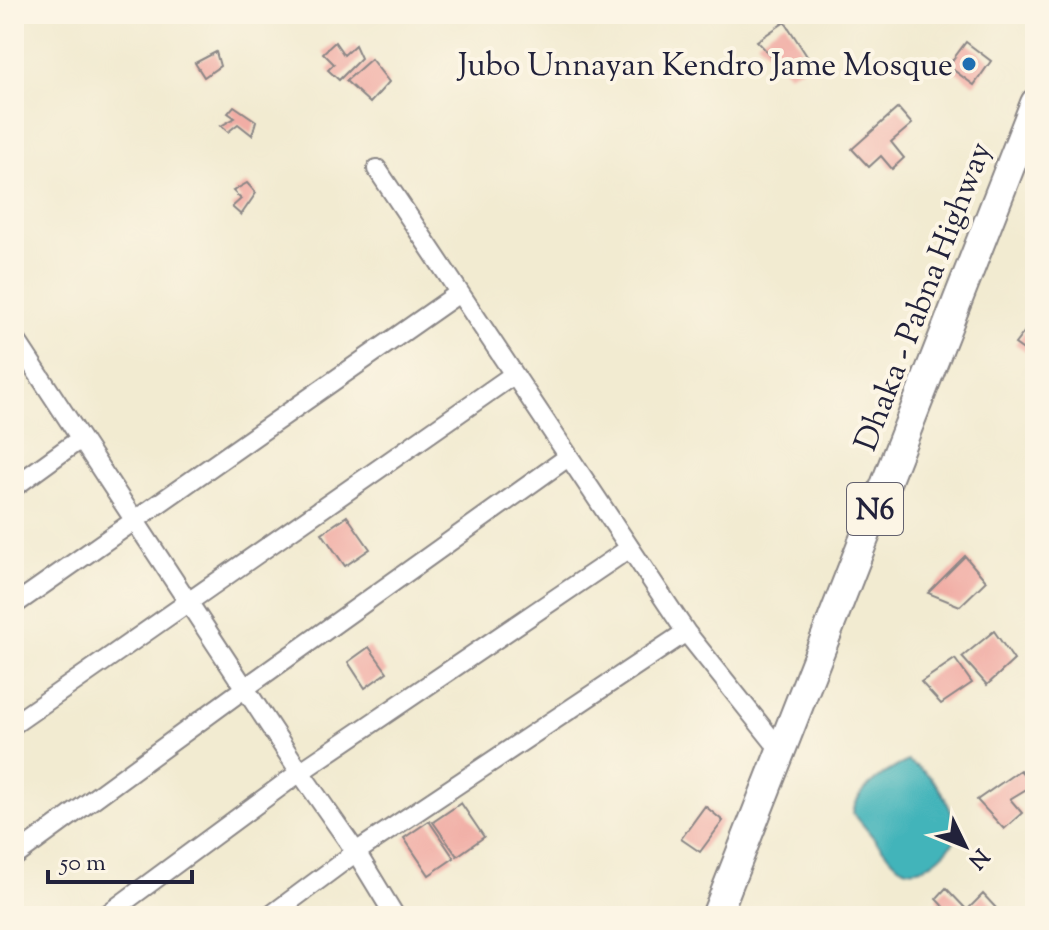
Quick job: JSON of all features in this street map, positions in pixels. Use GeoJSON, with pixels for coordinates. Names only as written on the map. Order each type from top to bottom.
{"type":"FeatureCollection","features":[{"type":"Feature","properties":{"kind":"highway","name":"Dhaka - Pabna Highway"},"geometry":{"type":"LineString","coordinates":[[716,916],[1035,103]]}},
{"type":"Feature","properties":{"kind":"street"},"geometry":{"type":"LineString","coordinates":[[377,169],[686,632],[781,751]]}},
{"type":"Feature","properties":{"kind":"street"},"geometry":{"type":"LineString","coordinates":[[14,605],[459,293]]}},
{"type":"Feature","properties":{"kind":"street"},"geometry":{"type":"LineString","coordinates":[[14,337],[187,602],[356,852],[395,916]]}},
{"type":"Feature","properties":{"kind":"street"},"geometry":{"type":"LineString","coordinates":[[14,724],[513,375]]}},
{"type":"Feature","properties":{"kind":"street"},"geometry":{"type":"LineString","coordinates":[[14,487],[80,439]]}},
{"type":"Feature","properties":{"kind":"street"},"geometry":{"type":"LineString","coordinates":[[14,857],[568,457]]}},
{"type":"Feature","properties":{"kind":"street"},"geometry":{"type":"LineString","coordinates":[[105,916],[300,772],[630,548]]}},
{"type":"Feature","properties":{"kind":"street"},"geometry":{"type":"LineString","coordinates":[[270,916],[356,852],[686,632]]}},
{"type":"Feature","properties":{"kind":"water"},"geometry":{"type":"Polygon","coordinates":[[[908,761],[928,775],[940,790],[952,812],[958,836],[941,856],[917,869],[900,866],[853,813],[855,804],[866,789],[908,761]]]}},
{"type":"Feature","properties":{"kind":"building"},"geometry":{"type":"Polygon","coordinates":[[[785,22],[812,64],[788,74],[757,41],[785,22]]]}},
{"type":"Feature","properties":{"kind":"building"},"geometry":{"type":"Polygon","coordinates":[[[335,42],[344,55],[355,45],[361,58],[339,80],[328,70],[334,64],[323,53],[335,42]]]}},
{"type":"Feature","properties":{"kind":"building","name":"Jubo Unnayan Kendro Jame Mosque"},"geometry":{"type":"Polygon","coordinates":[[[966,42],[991,61],[974,85],[948,66],[966,42]]]}},
{"type":"Feature","properties":{"kind":"building"},"geometry":{"type":"Polygon","coordinates":[[[216,52],[220,66],[204,77],[195,63],[216,52]]]}},
{"type":"Feature","properties":{"kind":"building"},"geometry":{"type":"Polygon","coordinates":[[[371,59],[389,82],[370,103],[346,81],[371,59]]]}},
{"type":"Feature","properties":{"kind":"building"},"geometry":{"type":"Polygon","coordinates":[[[234,106],[256,121],[252,135],[238,124],[228,132],[221,126],[235,118],[228,113],[234,106]]]}},
{"type":"Feature","properties":{"kind":"building"},"geometry":{"type":"Polygon","coordinates":[[[898,108],[912,124],[891,142],[904,158],[892,169],[881,156],[869,167],[852,149],[898,108]]]}},
{"type":"Feature","properties":{"kind":"building"},"geometry":{"type":"Polygon","coordinates":[[[247,183],[256,193],[241,215],[232,207],[241,199],[233,191],[247,183]]]}},
{"type":"Feature","properties":{"kind":"building"},"geometry":{"type":"Polygon","coordinates":[[[1035,318],[1035,358],[1015,344],[1035,318]]]}},
{"type":"Feature","properties":{"kind":"building"},"geometry":{"type":"Polygon","coordinates":[[[347,516],[370,549],[345,566],[322,533],[347,516]]]}},
{"type":"Feature","properties":{"kind":"building"},"geometry":{"type":"Polygon","coordinates":[[[965,556],[986,581],[960,606],[928,593],[965,556]]]}},
{"type":"Feature","properties":{"kind":"building"},"geometry":{"type":"Polygon","coordinates":[[[994,631],[1014,660],[987,685],[962,657],[994,631]]]}},
{"type":"Feature","properties":{"kind":"building"},"geometry":{"type":"Polygon","coordinates":[[[369,647],[387,672],[365,688],[348,662],[369,647]]]}},
{"type":"Feature","properties":{"kind":"building"},"geometry":{"type":"Polygon","coordinates":[[[955,659],[972,683],[941,704],[921,682],[955,659]]]}},
{"type":"Feature","properties":{"kind":"building"},"geometry":{"type":"Polygon","coordinates":[[[1020,770],[1033,785],[1010,799],[1022,813],[1004,829],[977,800],[1020,770]]]}},
{"type":"Feature","properties":{"kind":"building"},"geometry":{"type":"Polygon","coordinates":[[[461,803],[484,837],[457,856],[433,822],[461,803]]]}},
{"type":"Feature","properties":{"kind":"building"},"geometry":{"type":"Polygon","coordinates":[[[705,806],[723,821],[700,852],[681,839],[705,806]]]}},
{"type":"Feature","properties":{"kind":"building"},"geometry":{"type":"Polygon","coordinates":[[[429,821],[454,858],[429,875],[404,838],[429,821]]]}},
{"type":"Feature","properties":{"kind":"building"},"geometry":{"type":"Polygon","coordinates":[[[946,888],[967,910],[959,916],[952,916],[936,899],[946,888]]]}},
{"type":"Feature","properties":{"kind":"building"},"geometry":{"type":"Polygon","coordinates":[[[983,894],[996,908],[988,916],[976,916],[967,910],[983,894]]]}},
{"type":"Feature","properties":{"kind":"building"},"geometry":{"type":"Polygon","coordinates":[[[536,907],[547,916],[528,916],[536,907]]]}},
{"type":"Feature","properties":{"kind":"place","name":"Jubo Unnayan Kendro Jame Mosque"},"geometry":{"type":"Point","coordinates":[969,64]}}]}
